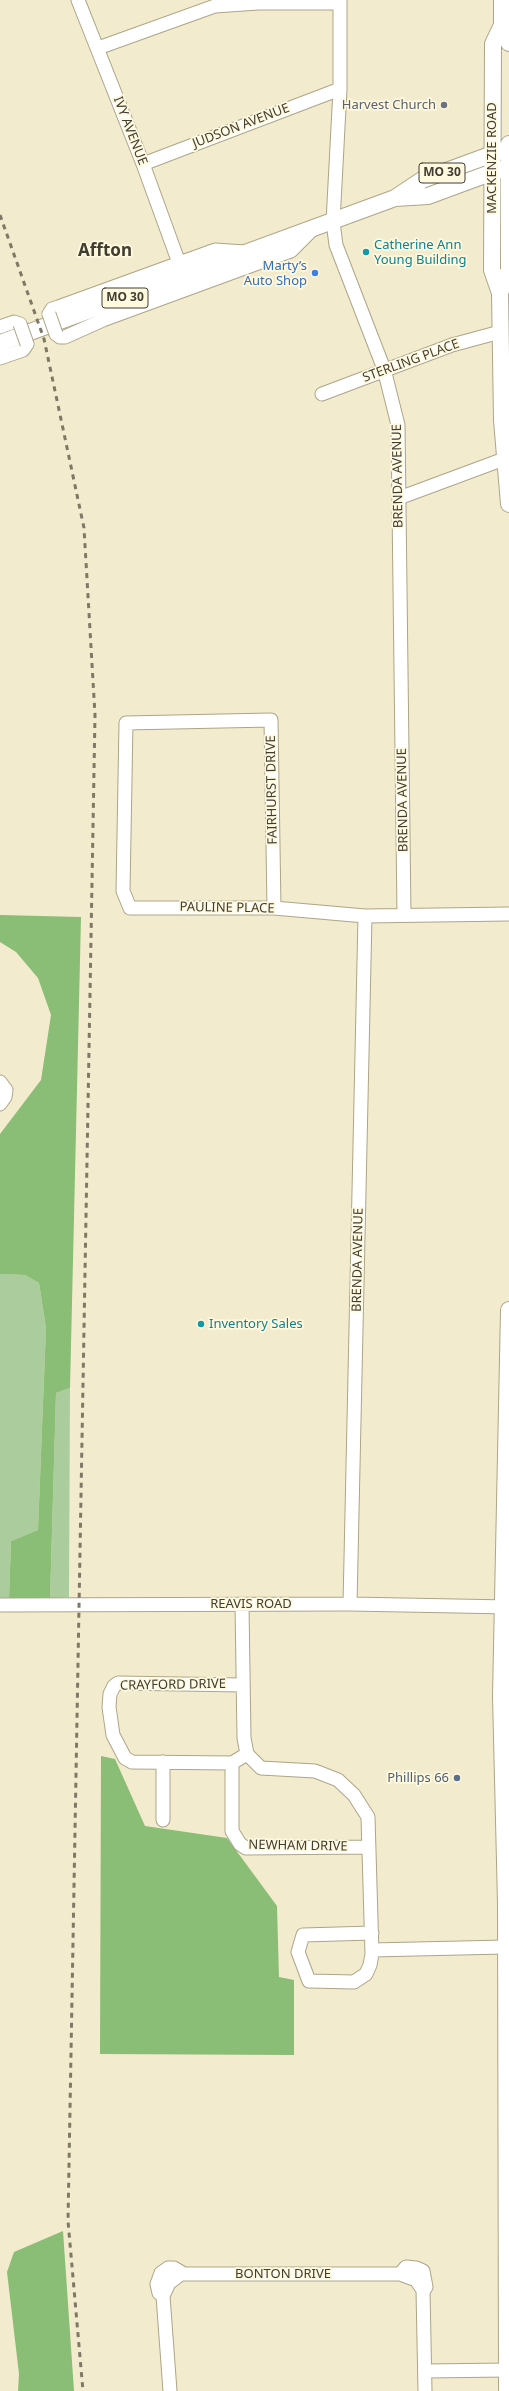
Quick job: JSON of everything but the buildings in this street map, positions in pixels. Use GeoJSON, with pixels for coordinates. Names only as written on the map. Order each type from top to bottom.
{"type":"FeatureCollection","features":[{"type":"Feature","properties":{"kind":"main road","name":"MACKENZIE ROAD"},"geometry":{"type":"LineString","coordinates":[[502,0],[502,25],[509,43]]}},
{"type":"Feature","properties":{"kind":"main road","name":"MACKENZIE ROAD"},"geometry":{"type":"LineString","coordinates":[[502,25],[493,44],[492,270],[504,291]]}},
{"type":"Feature","properties":{"kind":"main road","name":"MACKENZIE ROAD"},"geometry":{"type":"LineString","coordinates":[[509,144],[508,270],[504,291],[500,332],[504,460],[509,504]]}},
{"type":"Feature","properties":{"kind":"main road","name":"MO 30"},"geometry":{"type":"LineString","coordinates":[[0,343],[333,222],[395,198],[422,180],[509,148]]}},
{"type":"Feature","properties":{"kind":"main road","name":"MO 30"},"geometry":{"type":"LineString","coordinates":[[395,198],[428,196],[509,166]]}},
{"type":"Feature","properties":{"kind":"main road"},"geometry":{"type":"LineString","coordinates":[[507,2391],[508,2189],[505,1645],[509,1310]]}},
{"type":"Feature","properties":{"kind":"street","name":"IVY AVENUE"},"geometry":{"type":"LineString","coordinates":[[78,0],[143,164],[179,263]]}},
{"type":"Feature","properties":{"kind":"street"},"geometry":{"type":"LineString","coordinates":[[98,48],[216,6],[258,2],[340,1]]}},
{"type":"Feature","properties":{"kind":"street","name":"BRENDA AVENUE"},"geometry":{"type":"LineString","coordinates":[[340,1],[340,89],[333,222],[336,245],[384,369],[398,425],[404,915]]}},
{"type":"Feature","properties":{"kind":"street","name":"JUDSON AVENUE"},"geometry":{"type":"LineString","coordinates":[[143,164],[340,89]]}},
{"type":"Feature","properties":{"kind":"street"},"geometry":{"type":"LineString","coordinates":[[249,252],[215,250],[52,309],[49,314],[56,334],[60,338],[65,337],[103,320],[291,251],[313,229]]}},
{"type":"Feature","properties":{"kind":"street"},"geometry":{"type":"LineString","coordinates":[[0,327],[14,322],[20,324],[27,344],[23,350],[0,358]]}},
{"type":"Feature","properties":{"kind":"street","name":"STERLING PLACE"},"geometry":{"type":"LineString","coordinates":[[322,394],[384,369],[452,345],[500,332]]}},
{"type":"Feature","properties":{"kind":"street"},"geometry":{"type":"LineString","coordinates":[[399,498],[504,460]]}},
{"type":"Feature","properties":{"kind":"street","name":"FAIRHURST DRIVE"},"geometry":{"type":"LineString","coordinates":[[126,723],[271,720],[274,908]]}},
{"type":"Feature","properties":{"kind":"street","name":"PAULINE PLACE"},"geometry":{"type":"LineString","coordinates":[[126,723],[123,891],[130,908],[274,908],[365,916],[509,914]]}},
{"type":"Feature","properties":{"kind":"street","name":"BRENDA AVENUE"},"geometry":{"type":"LineString","coordinates":[[350,1604],[365,916]]}},
{"type":"Feature","properties":{"kind":"street"},"geometry":{"type":"LineString","coordinates":[[0,1082],[6,1090],[5,1097],[0,1104]]}},
{"type":"Feature","properties":{"kind":"street","name":"REAVIS ROAD"},"geometry":{"type":"LineString","coordinates":[[0,1605],[350,1604],[506,1607]]}},
{"type":"Feature","properties":{"kind":"street"},"geometry":{"type":"LineString","coordinates":[[242,1605],[242,1684],[244,1738],[247,1754],[262,1768],[315,1771],[338,1780],[354,1795],[368,1817],[372,1934],[370,1965],[366,1974],[354,1982],[309,1981],[298,1952],[304,1935],[372,1934]]}},
{"type":"Feature","properties":{"kind":"street","name":"CRAYFORD DRIVE"},"geometry":{"type":"LineString","coordinates":[[232,1763],[132,1762],[125,1758],[113,1735],[110,1722],[110,1694],[114,1686],[118,1683],[242,1684]]}},
{"type":"Feature","properties":{"kind":"street"},"geometry":{"type":"LineString","coordinates":[[232,1763],[247,1754]]}},
{"type":"Feature","properties":{"kind":"street"},"geometry":{"type":"LineString","coordinates":[[162,1762],[163,1820]]}},
{"type":"Feature","properties":{"kind":"street","name":"NEWHAM DRIVE"},"geometry":{"type":"LineString","coordinates":[[232,1763],[232,1831],[240,1844],[246,1848],[369,1847]]}},
{"type":"Feature","properties":{"kind":"street"},"geometry":{"type":"LineString","coordinates":[[372,1950],[506,1947]]}},
{"type":"Feature","properties":{"kind":"street","name":"BONTON DRIVE"},"geometry":{"type":"LineString","coordinates":[[163,2296],[159,2293],[157,2284],[161,2273],[168,2268],[174,2268],[184,2274],[400,2274],[416,2280],[423,2292],[425,2391]]}},
{"type":"Feature","properties":{"kind":"street"},"geometry":{"type":"LineString","coordinates":[[170,2391],[163,2296],[169,2283],[181,2274],[184,2274]]}},
{"type":"Feature","properties":{"kind":"street"},"geometry":{"type":"LineString","coordinates":[[425,2371],[507,2370]]}},
{"type":"Feature","properties":{"kind":"green space"},"geometry":{"type":"Polygon","coordinates":[[[0,915],[81,917],[70,1388],[56,1393],[50,1599],[9,1599],[11,1541],[38,1530],[46,1328],[39,1283],[25,1275],[0,1274],[0,1134],[41,1080],[51,1015],[38,978],[16,952],[0,942],[0,915]]]}},
{"type":"Feature","properties":{"kind":"green space"},"geometry":{"type":"Polygon","coordinates":[[[0,1274],[25,1275],[39,1283],[46,1328],[38,1530],[11,1541],[9,1599],[0,1599],[0,1274]]]}},
{"type":"Feature","properties":{"kind":"green space"},"geometry":{"type":"Polygon","coordinates":[[[70,1388],[69,1597],[50,1599],[56,1393],[70,1388]]]}},
{"type":"Feature","properties":{"kind":"green space"},"geometry":{"type":"Polygon","coordinates":[[[101,1756],[115,1759],[145,1826],[227,1838],[277,1906],[279,1977],[294,1980],[294,2055],[100,2054],[101,1756]]]}},
{"type":"Feature","properties":{"kind":"green space"},"geometry":{"type":"Polygon","coordinates":[[[63,2231],[74,2391],[18,2391],[19,2374],[7,2272],[14,2252],[63,2231]]]}},
{"type":"Feature","properties":{"kind":"railway"},"geometry":{"type":"LineString","coordinates":[[0,215],[44,339],[84,528],[95,715],[68,2221],[83,2391]]}},
{"type":"Feature","properties":{"kind":"place","name":"Harvest Church"},"geometry":{"type":"Point","coordinates":[444,105]}},
{"type":"Feature","properties":{"kind":"place","name":"Catherine Ann Young Building"},"geometry":{"type":"Point","coordinates":[366,252]}},
{"type":"Feature","properties":{"kind":"place","name":"Marty’s Auto Shop"},"geometry":{"type":"Point","coordinates":[315,273]}},
{"type":"Feature","properties":{"kind":"place","name":"Inventory Sales"},"geometry":{"type":"Point","coordinates":[201,1324]}},
{"type":"Feature","properties":{"kind":"place","name":"Phillips 66"},"geometry":{"type":"Point","coordinates":[457,1778]}},
{"type":"Feature","properties":{"kind":"district","name":"Affton"},"geometry":{"type":"Point","coordinates":[105,251]}}]}
